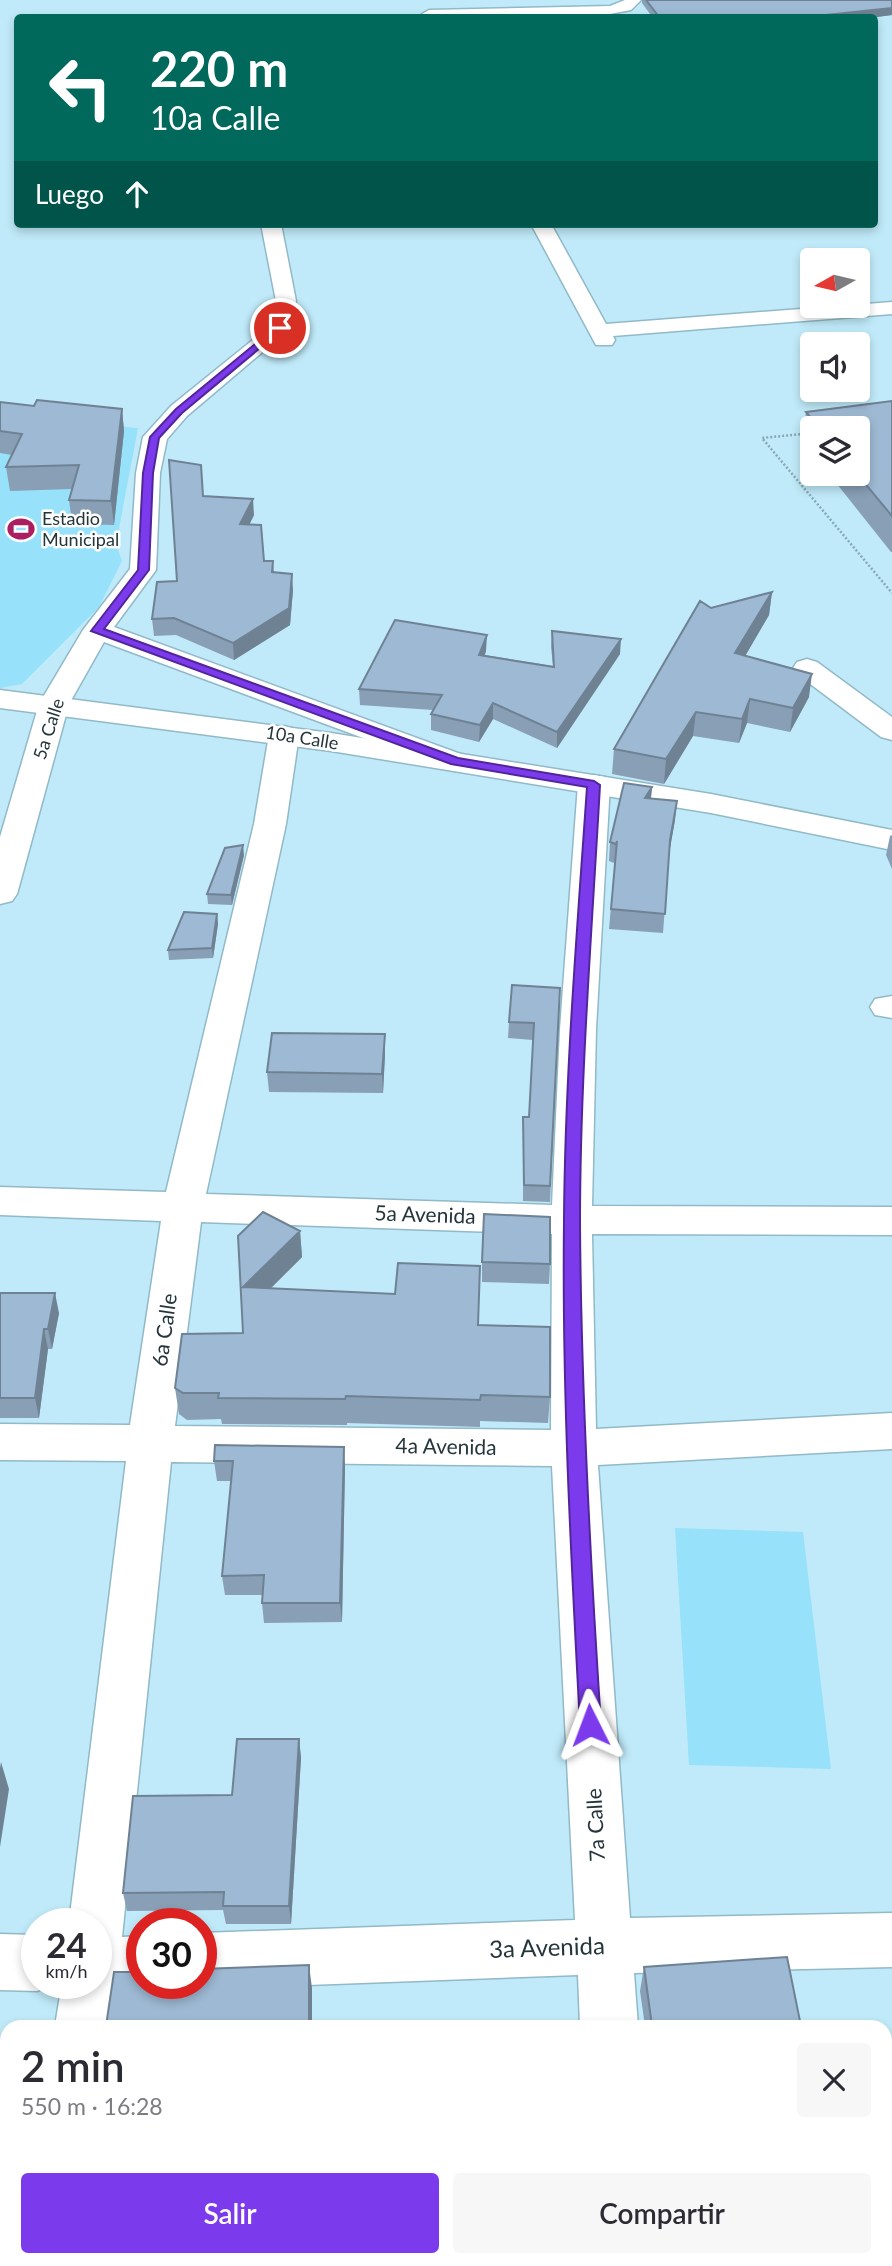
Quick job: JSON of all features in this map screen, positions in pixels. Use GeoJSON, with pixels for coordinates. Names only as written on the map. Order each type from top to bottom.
{"type":"FeatureCollection","features":[{"type":"Feature","properties":{"kind":"street"},"geometry":{"type":"LineString","coordinates":[[426,14],[466,0]]}},
{"type":"Feature","properties":{"kind":"street"},"geometry":{"type":"LineString","coordinates":[[460,14],[610,10],[626,7],[634,0]]}},
{"type":"Feature","properties":{"kind":"street","name":"5a Calle"},"geometry":{"type":"LineString","coordinates":[[0,894],[54,704],[97,631],[144,570],[148,473],[155,437],[179,411],[280,328],[286,301],[272,228]]}},
{"type":"Feature","properties":{"kind":"street"},"geometry":{"type":"LineString","coordinates":[[543,228],[600,336],[892,307]]}},
{"type":"Feature","properties":{"kind":"street"},"geometry":{"type":"LineString","coordinates":[[97,631],[455,762]]}},
{"type":"Feature","properties":{"kind":"street"},"geometry":{"type":"LineString","coordinates":[[807,668],[892,731]]}},
{"type":"Feature","properties":{"kind":"street","name":"10a Calle"},"geometry":{"type":"LineString","coordinates":[[0,699],[284,735],[455,762],[785,816],[892,840]]}},
{"type":"Feature","properties":{"kind":"street","name":"6a Calle"},"geometry":{"type":"LineString","coordinates":[[99,1908],[155,1403],[183,1206],[267,836],[284,735]]}},
{"type":"Feature","properties":{"kind":"street","name":"7a Calle"},"geometry":{"type":"LineString","coordinates":[[594,785],[578,1029],[572,1220],[574,1448],[609,2020]]}},
{"type":"Feature","properties":{"kind":"street","name":"5a Avenida"},"geometry":{"type":"LineString","coordinates":[[0,1201],[572,1220],[892,1221]]}},
{"type":"Feature","properties":{"kind":"street","name":"4a Avenida"},"geometry":{"type":"LineString","coordinates":[[0,1442],[574,1448],[892,1431]]}},
{"type":"Feature","properties":{"kind":"street","name":"3a Avenida"},"geometry":{"type":"LineString","coordinates":[[217,1960],[604,1945],[892,1940]]}},
{"type":"Feature","properties":{"kind":"street"},"geometry":{"type":"LineString","coordinates":[[0,1962],[21,1963]]}},
{"type":"Feature","properties":{"kind":"street"},"geometry":{"type":"LineString","coordinates":[[84,2020],[87,1999]]}},
{"type":"Feature","properties":{"kind":"path"},"geometry":{"type":"LineString","coordinates":[[800,434],[762,438],[800,483]]}},
{"type":"Feature","properties":{"kind":"path"},"geometry":{"type":"LineString","coordinates":[[802,486],[892,593]]}},
{"type":"Feature","properties":{"kind":"shaded area"},"geometry":{"type":"Polygon","coordinates":[[[0,415],[138,428],[116,544],[122,561],[99,607],[22,684],[0,688],[0,415]]]}},
{"type":"Feature","properties":{"kind":"shaded area"},"geometry":{"type":"Polygon","coordinates":[[[675,1528],[803,1532],[831,1769],[689,1765],[675,1528]]]}},
{"type":"Feature","properties":{"kind":"building"},"geometry":{"type":"Polygon","coordinates":[[[646,0],[892,0],[892,8],[835,14],[657,14],[646,0]]]}},
{"type":"Feature","properties":{"kind":"building"},"geometry":{"type":"Polygon","coordinates":[[[37,400],[122,409],[111,501],[69,500],[79,465],[6,467],[22,434],[0,431],[0,402],[34,406],[37,400]]]}},
{"type":"Feature","properties":{"kind":"building"},"geometry":{"type":"Polygon","coordinates":[[[892,401],[892,516],[867,486],[870,486],[870,416],[809,416],[806,412],[892,401]]]}},
{"type":"Feature","properties":{"kind":"building"},"geometry":{"type":"Polygon","coordinates":[[[169,460],[201,465],[203,496],[253,499],[240,524],[261,525],[264,561],[273,561],[272,572],[292,574],[289,608],[233,643],[174,618],[152,619],[157,582],[177,581],[169,460]]]}},
{"type":"Feature","properties":{"kind":"building"},"geometry":{"type":"Polygon","coordinates":[[[772,592],[735,653],[812,674],[793,708],[750,699],[742,719],[696,712],[666,759],[614,749],[700,601],[711,608],[772,592]]]}},
{"type":"Feature","properties":{"kind":"building"},"geometry":{"type":"Polygon","coordinates":[[[395,620],[487,635],[479,655],[554,667],[552,631],[621,639],[557,732],[493,703],[480,725],[431,714],[442,695],[359,689],[395,620]]]}},
{"type":"Feature","properties":{"kind":"building"},"geometry":{"type":"Polygon","coordinates":[[[624,783],[652,787],[645,798],[677,801],[670,840],[665,914],[611,909],[617,841],[616,844],[610,842],[624,783]]]}},
{"type":"Feature","properties":{"kind":"building"},"geometry":{"type":"Polygon","coordinates":[[[243,845],[231,895],[207,894],[225,848],[243,845]]]}},
{"type":"Feature","properties":{"kind":"building"},"geometry":{"type":"Polygon","coordinates":[[[184,912],[217,914],[212,948],[168,950],[184,912]]]}},
{"type":"Feature","properties":{"kind":"building"},"geometry":{"type":"Polygon","coordinates":[[[512,985],[560,988],[550,1186],[524,1185],[523,1117],[529,1117],[534,1023],[509,1022],[512,985]]]}},
{"type":"Feature","properties":{"kind":"building"},"geometry":{"type":"Polygon","coordinates":[[[272,1033],[385,1034],[382,1074],[267,1072],[272,1033]]]}},
{"type":"Feature","properties":{"kind":"building"},"geometry":{"type":"Polygon","coordinates":[[[263,1212],[300,1231],[243,1287],[395,1294],[398,1263],[480,1266],[478,1325],[550,1327],[550,1397],[481,1395],[480,1400],[346,1396],[345,1399],[218,1398],[219,1393],[183,1393],[175,1388],[182,1334],[243,1333],[238,1236],[263,1212]]]}},
{"type":"Feature","properties":{"kind":"building"},"geometry":{"type":"Polygon","coordinates":[[[484,1214],[550,1217],[550,1264],[482,1262],[484,1214]]]}},
{"type":"Feature","properties":{"kind":"building"},"geometry":{"type":"Polygon","coordinates":[[[0,1293],[55,1293],[48,1329],[44,1329],[35,1398],[0,1398],[0,1293]]]}},
{"type":"Feature","properties":{"kind":"building"},"geometry":{"type":"Polygon","coordinates":[[[215,1445],[344,1447],[340,1603],[262,1603],[264,1575],[222,1576],[233,1461],[214,1461],[215,1445]]]}},
{"type":"Feature","properties":{"kind":"building"},"geometry":{"type":"Polygon","coordinates":[[[237,1739],[299,1739],[289,1906],[223,1906],[224,1892],[123,1893],[133,1796],[232,1795],[237,1739]]]}},
{"type":"Feature","properties":{"kind":"building"},"geometry":{"type":"Polygon","coordinates":[[[787,1957],[800,2020],[651,2020],[644,1967],[787,1957]]]}},
{"type":"Feature","properties":{"kind":"building"},"geometry":{"type":"Polygon","coordinates":[[[309,1965],[309,2020],[107,2020],[114,1972],[126,1972],[126,1999],[217,1999],[217,1968],[309,1965]]]}},
{"type":"Feature","properties":{"kind":"place","name":"Estadio Municipal"},"geometry":{"type":"Point","coordinates":[21,529]}},
{"type":"Feature","properties":{"kind":"route"},"geometry":{"type":"LineString","coordinates":[[280,328],[179,411],[155,437],[148,473],[144,570],[97,631],[455,762],[594,785],[578,1029],[572,1220],[574,1448],[590,1725]]}}]}
